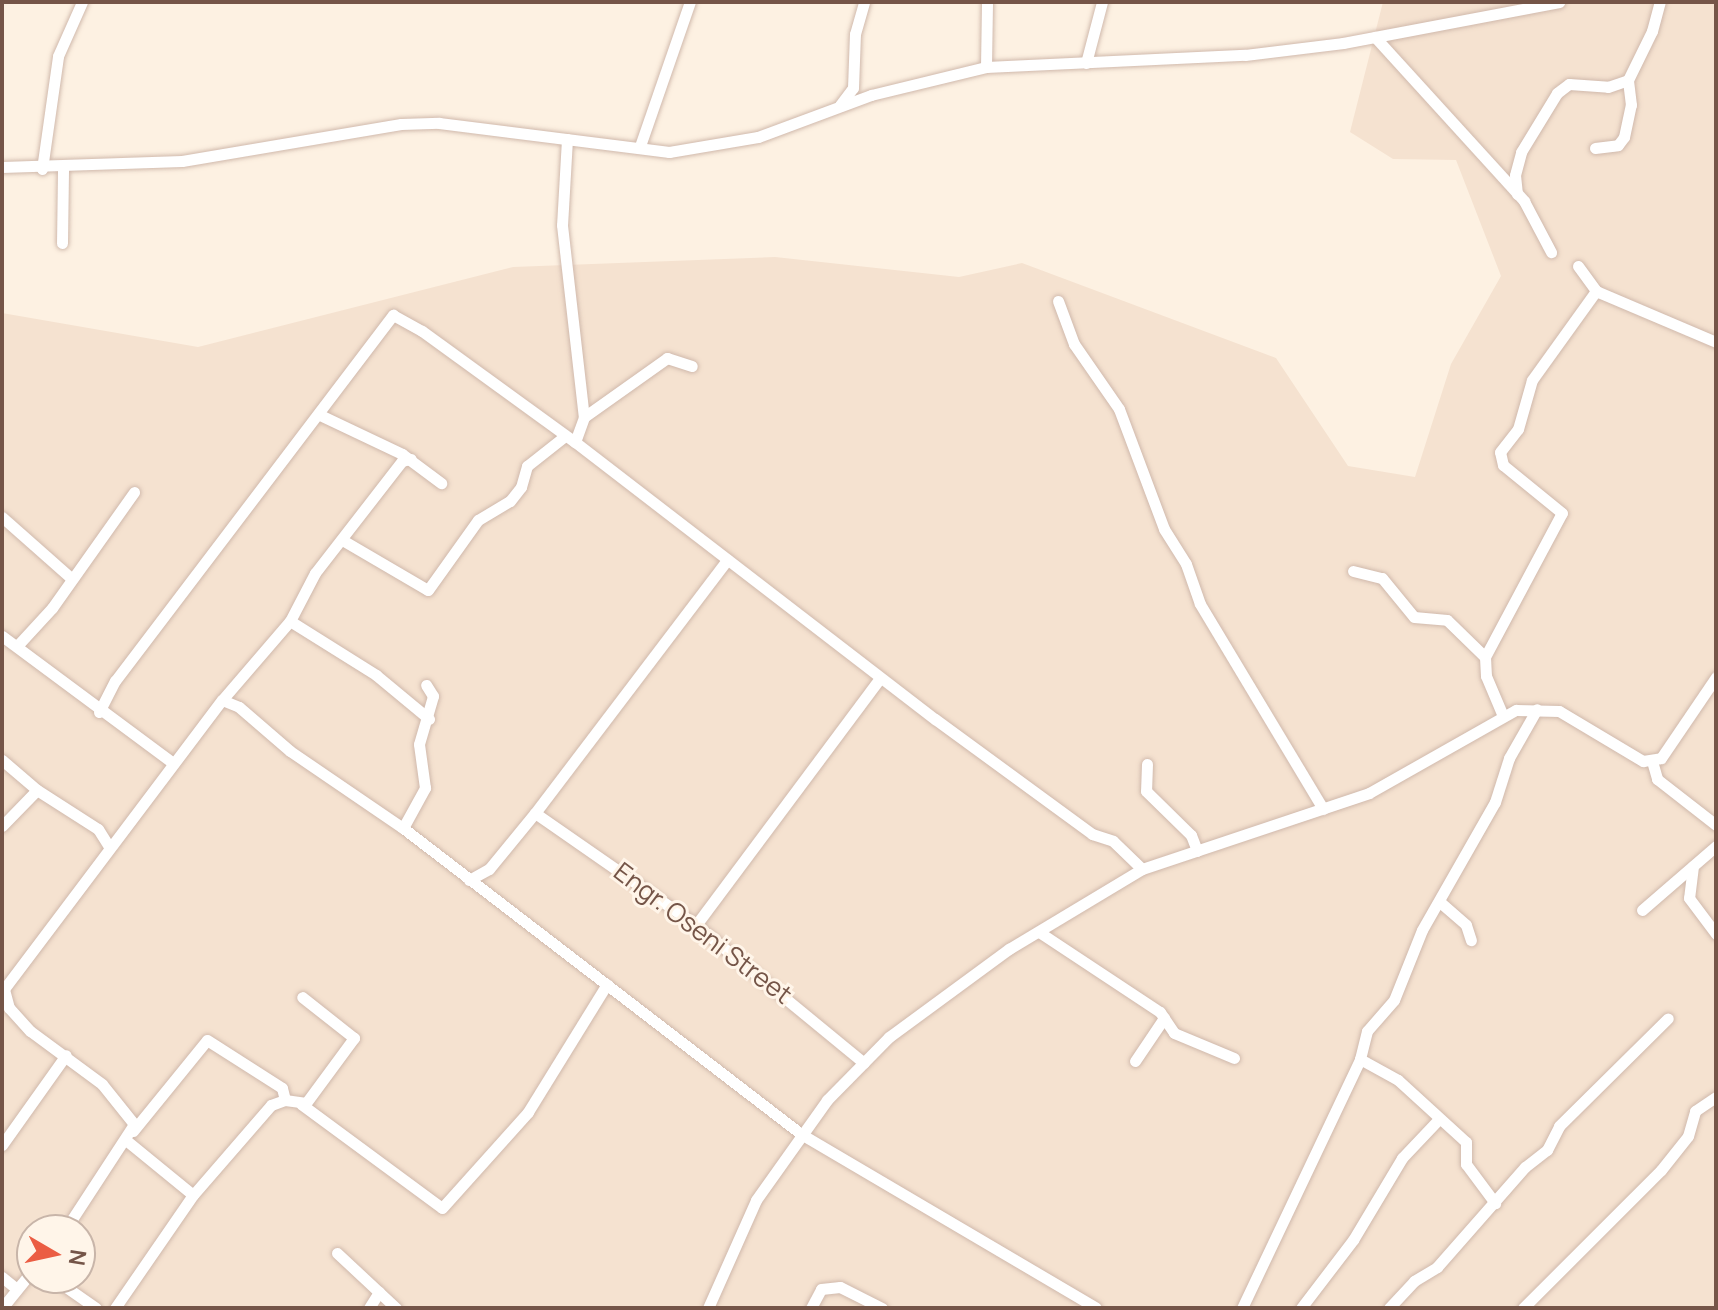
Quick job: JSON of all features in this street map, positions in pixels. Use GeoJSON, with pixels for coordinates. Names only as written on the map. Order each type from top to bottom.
{"type":"FeatureCollection","features":[{"type":"Feature","properties":{"kind":"street"},"geometry":{"type":"LineString","coordinates":[[42,169],[58,56],[82,2]]}},
{"type":"Feature","properties":{"kind":"street"},"geometry":{"type":"LineString","coordinates":[[640,146],[690,2]]}},
{"type":"Feature","properties":{"kind":"street"},"geometry":{"type":"LineString","coordinates":[[840,105],[853,88],[855,34],[864,2]]}},
{"type":"Feature","properties":{"kind":"street"},"geometry":{"type":"LineString","coordinates":[[986,67],[983,47],[987,2]]}},
{"type":"Feature","properties":{"kind":"street"},"geometry":{"type":"LineString","coordinates":[[1086,63],[1102,2]]}},
{"type":"Feature","properties":{"kind":"street"},"geometry":{"type":"LineString","coordinates":[[2,167],[42,169],[182,161],[401,124],[468,124],[669,152],[736,142],[806,122],[840,105],[986,67],[1245,55],[1375,37],[1559,2]]}},
{"type":"Feature","properties":{"kind":"street"},"geometry":{"type":"LineString","coordinates":[[1595,148],[1618,145],[1624,137],[1631,105],[1628,80],[1652,31],[1660,2]]}},
{"type":"Feature","properties":{"kind":"street"},"geometry":{"type":"LineString","coordinates":[[1375,37],[1517,194],[1551,252]]}},
{"type":"Feature","properties":{"kind":"street"},"geometry":{"type":"LineString","coordinates":[[1517,194],[1515,175],[1521,152],[1557,93],[1569,84],[1608,87],[1628,80]]}},
{"type":"Feature","properties":{"kind":"street"},"geometry":{"type":"LineString","coordinates":[[567,139],[562,225],[584,417]]}},
{"type":"Feature","properties":{"kind":"street"},"geometry":{"type":"LineString","coordinates":[[62,243],[63,168]]}},
{"type":"Feature","properties":{"kind":"street"},"geometry":{"type":"LineString","coordinates":[[1578,266],[1596,291],[1716,342]]}},
{"type":"Feature","properties":{"kind":"street"},"geometry":{"type":"LineString","coordinates":[[1503,716],[1486,676],[1485,657],[1562,513],[1503,465],[1500,452],[1518,429],[1532,380],[1596,291]]}},
{"type":"Feature","properties":{"kind":"street"},"geometry":{"type":"LineString","coordinates":[[1058,301],[1074,344],[1119,409],[1167,534],[1186,564],[1200,604],[1323,809]]}},
{"type":"Feature","properties":{"kind":"street"},"geometry":{"type":"LineString","coordinates":[[99,712],[115,681],[393,315],[422,331],[570,439],[880,678],[1082,827],[1113,841],[1142,869]]}},
{"type":"Feature","properties":{"kind":"street"},"geometry":{"type":"LineString","coordinates":[[344,541],[428,590],[478,520],[510,501],[521,487],[527,466],[570,439],[584,417],[667,358],[692,366]]}},
{"type":"Feature","properties":{"kind":"street"},"geometry":{"type":"LineString","coordinates":[[320,415],[411,459],[441,483]]}},
{"type":"Feature","properties":{"kind":"street"},"geometry":{"type":"LineString","coordinates":[[130,1136],[132,1117],[116,1097],[66,1055],[30,1031],[3,995],[8,982],[222,700],[290,621],[315,573],[344,541],[402,461],[411,459]]}},
{"type":"Feature","properties":{"kind":"street"},"geometry":{"type":"LineString","coordinates":[[17,646],[52,608],[134,492]]}},
{"type":"Feature","properties":{"kind":"street"},"geometry":{"type":"LineString","coordinates":[[2,517],[71,578]]}},
{"type":"Feature","properties":{"kind":"street"},"geometry":{"type":"LineString","coordinates":[[469,880],[489,869],[535,813],[727,560]]}},
{"type":"Feature","properties":{"kind":"street"},"geometry":{"type":"LineString","coordinates":[[1353,571],[1382,578],[1414,617],[1447,620],[1485,657]]}},
{"type":"Feature","properties":{"kind":"street"},"geometry":{"type":"LineString","coordinates":[[290,621],[376,675],[429,719]]}},
{"type":"Feature","properties":{"kind":"street"},"geometry":{"type":"LineString","coordinates":[[2,636],[99,712],[173,763]]}},
{"type":"Feature","properties":{"kind":"street"},"geometry":{"type":"LineString","coordinates":[[708,1308],[738,1233],[801,1134],[864,1063],[922,1012],[1039,932],[1142,869],[1369,793],[1503,716],[1537,709],[1559,711],[1643,761],[1652,761],[1672,748],[1716,677]]}},
{"type":"Feature","properties":{"kind":"street"},"geometry":{"type":"LineString","coordinates":[[696,925],[880,678]]}},
{"type":"Feature","properties":{"kind":"street"},"geometry":{"type":"LineString","coordinates":[[403,828],[422,801],[419,744],[429,719],[433,696],[426,685]]}},
{"type":"Feature","properties":{"kind":"street"},"geometry":{"type":"LineString","coordinates":[[222,700],[239,707],[290,751],[403,828],[801,1134],[1096,1308]]}},
{"type":"Feature","properties":{"kind":"street"},"geometry":{"type":"LineString","coordinates":[[1242,1308],[1360,1059],[1367,1031],[1394,1000],[1422,930],[1441,903],[1537,709]]}},
{"type":"Feature","properties":{"kind":"street"},"geometry":{"type":"LineString","coordinates":[[2,760],[37,790],[98,829],[110,848]]}},
{"type":"Feature","properties":{"kind":"street"},"geometry":{"type":"LineString","coordinates":[[1652,761],[1657,779],[1716,825]]}},
{"type":"Feature","properties":{"kind":"street"},"geometry":{"type":"LineString","coordinates":[[1147,764],[1146,791],[1191,835],[1197,851]]}},
{"type":"Feature","properties":{"kind":"street"},"geometry":{"type":"LineString","coordinates":[[2,826],[37,790]]}},
{"type":"Feature","properties":{"kind":"street","name":"Engr. Oseni Street"},"geometry":{"type":"LineString","coordinates":[[535,813],[696,925],[864,1063]]}},
{"type":"Feature","properties":{"kind":"street"},"geometry":{"type":"LineString","coordinates":[[1642,910],[1716,846]]}},
{"type":"Feature","properties":{"kind":"street"},"geometry":{"type":"LineString","coordinates":[[1693,865],[1689,898],[1716,934]]}},
{"type":"Feature","properties":{"kind":"street"},"geometry":{"type":"LineString","coordinates":[[1441,903],[1466,925],[1471,940]]}},
{"type":"Feature","properties":{"kind":"street"},"geometry":{"type":"LineString","coordinates":[[1039,932],[1164,1018],[1174,1033],[1234,1058]]}},
{"type":"Feature","properties":{"kind":"street"},"geometry":{"type":"LineString","coordinates":[[115,1308],[193,1195],[271,1105],[285,1100],[301,1104],[442,1208],[528,1112],[607,984]]}},
{"type":"Feature","properties":{"kind":"street"},"geometry":{"type":"LineString","coordinates":[[301,1104],[354,1038],[302,997]]}},
{"type":"Feature","properties":{"kind":"street"},"geometry":{"type":"LineString","coordinates":[[1135,1061],[1164,1018]]}},
{"type":"Feature","properties":{"kind":"street"},"geometry":{"type":"LineString","coordinates":[[1389,1308],[1414,1281],[1437,1267],[1547,1150],[1559,1126],[1668,1018]]}},
{"type":"Feature","properties":{"kind":"street"},"geometry":{"type":"LineString","coordinates":[[76,1214],[130,1136],[207,1040],[282,1088],[285,1100]]}},
{"type":"Feature","properties":{"kind":"street"},"geometry":{"type":"LineString","coordinates":[[2,1145],[66,1055]]}},
{"type":"Feature","properties":{"kind":"street"},"geometry":{"type":"LineString","coordinates":[[1360,1059],[1398,1080],[1437,1121],[1466,1142],[1466,1164],[1495,1203]]}},
{"type":"Feature","properties":{"kind":"street"},"geometry":{"type":"LineString","coordinates":[[1523,1308],[1661,1170],[1688,1136],[1695,1111],[1716,1097]]}},
{"type":"Feature","properties":{"kind":"street"},"geometry":{"type":"LineString","coordinates":[[1301,1308],[1353,1240],[1402,1158],[1437,1121]]}},
{"type":"Feature","properties":{"kind":"street"},"geometry":{"type":"LineString","coordinates":[[130,1136],[193,1195]]}},
{"type":"Feature","properties":{"kind":"street"},"geometry":{"type":"LineString","coordinates":[[337,1253],[396,1308]]}},
{"type":"Feature","properties":{"kind":"street"},"geometry":{"type":"LineString","coordinates":[[811,1308],[821,1289],[840,1287],[882,1308]]}},
{"type":"Feature","properties":{"kind":"street"},"geometry":{"type":"LineString","coordinates":[[2,1308],[16,1290]]}},
{"type":"Feature","properties":{"kind":"street"},"geometry":{"type":"LineString","coordinates":[[369,1308],[379,1292]]}},
{"type":"Feature","properties":{"kind":"street"},"geometry":{"type":"LineString","coordinates":[[76,1294],[96,1308]]}},
{"type":"Feature","properties":{"kind":"shaded area"},"geometry":{"type":"Polygon","coordinates":[[[1383,2],[1716,2],[1716,1308],[2,1308],[2,313],[198,347],[513,267],[775,257],[959,277],[1022,263],[1276,358],[1348,466],[1415,477],[1451,364],[1501,276],[1456,160],[1393,159],[1350,132],[1383,2]]]}}]}
